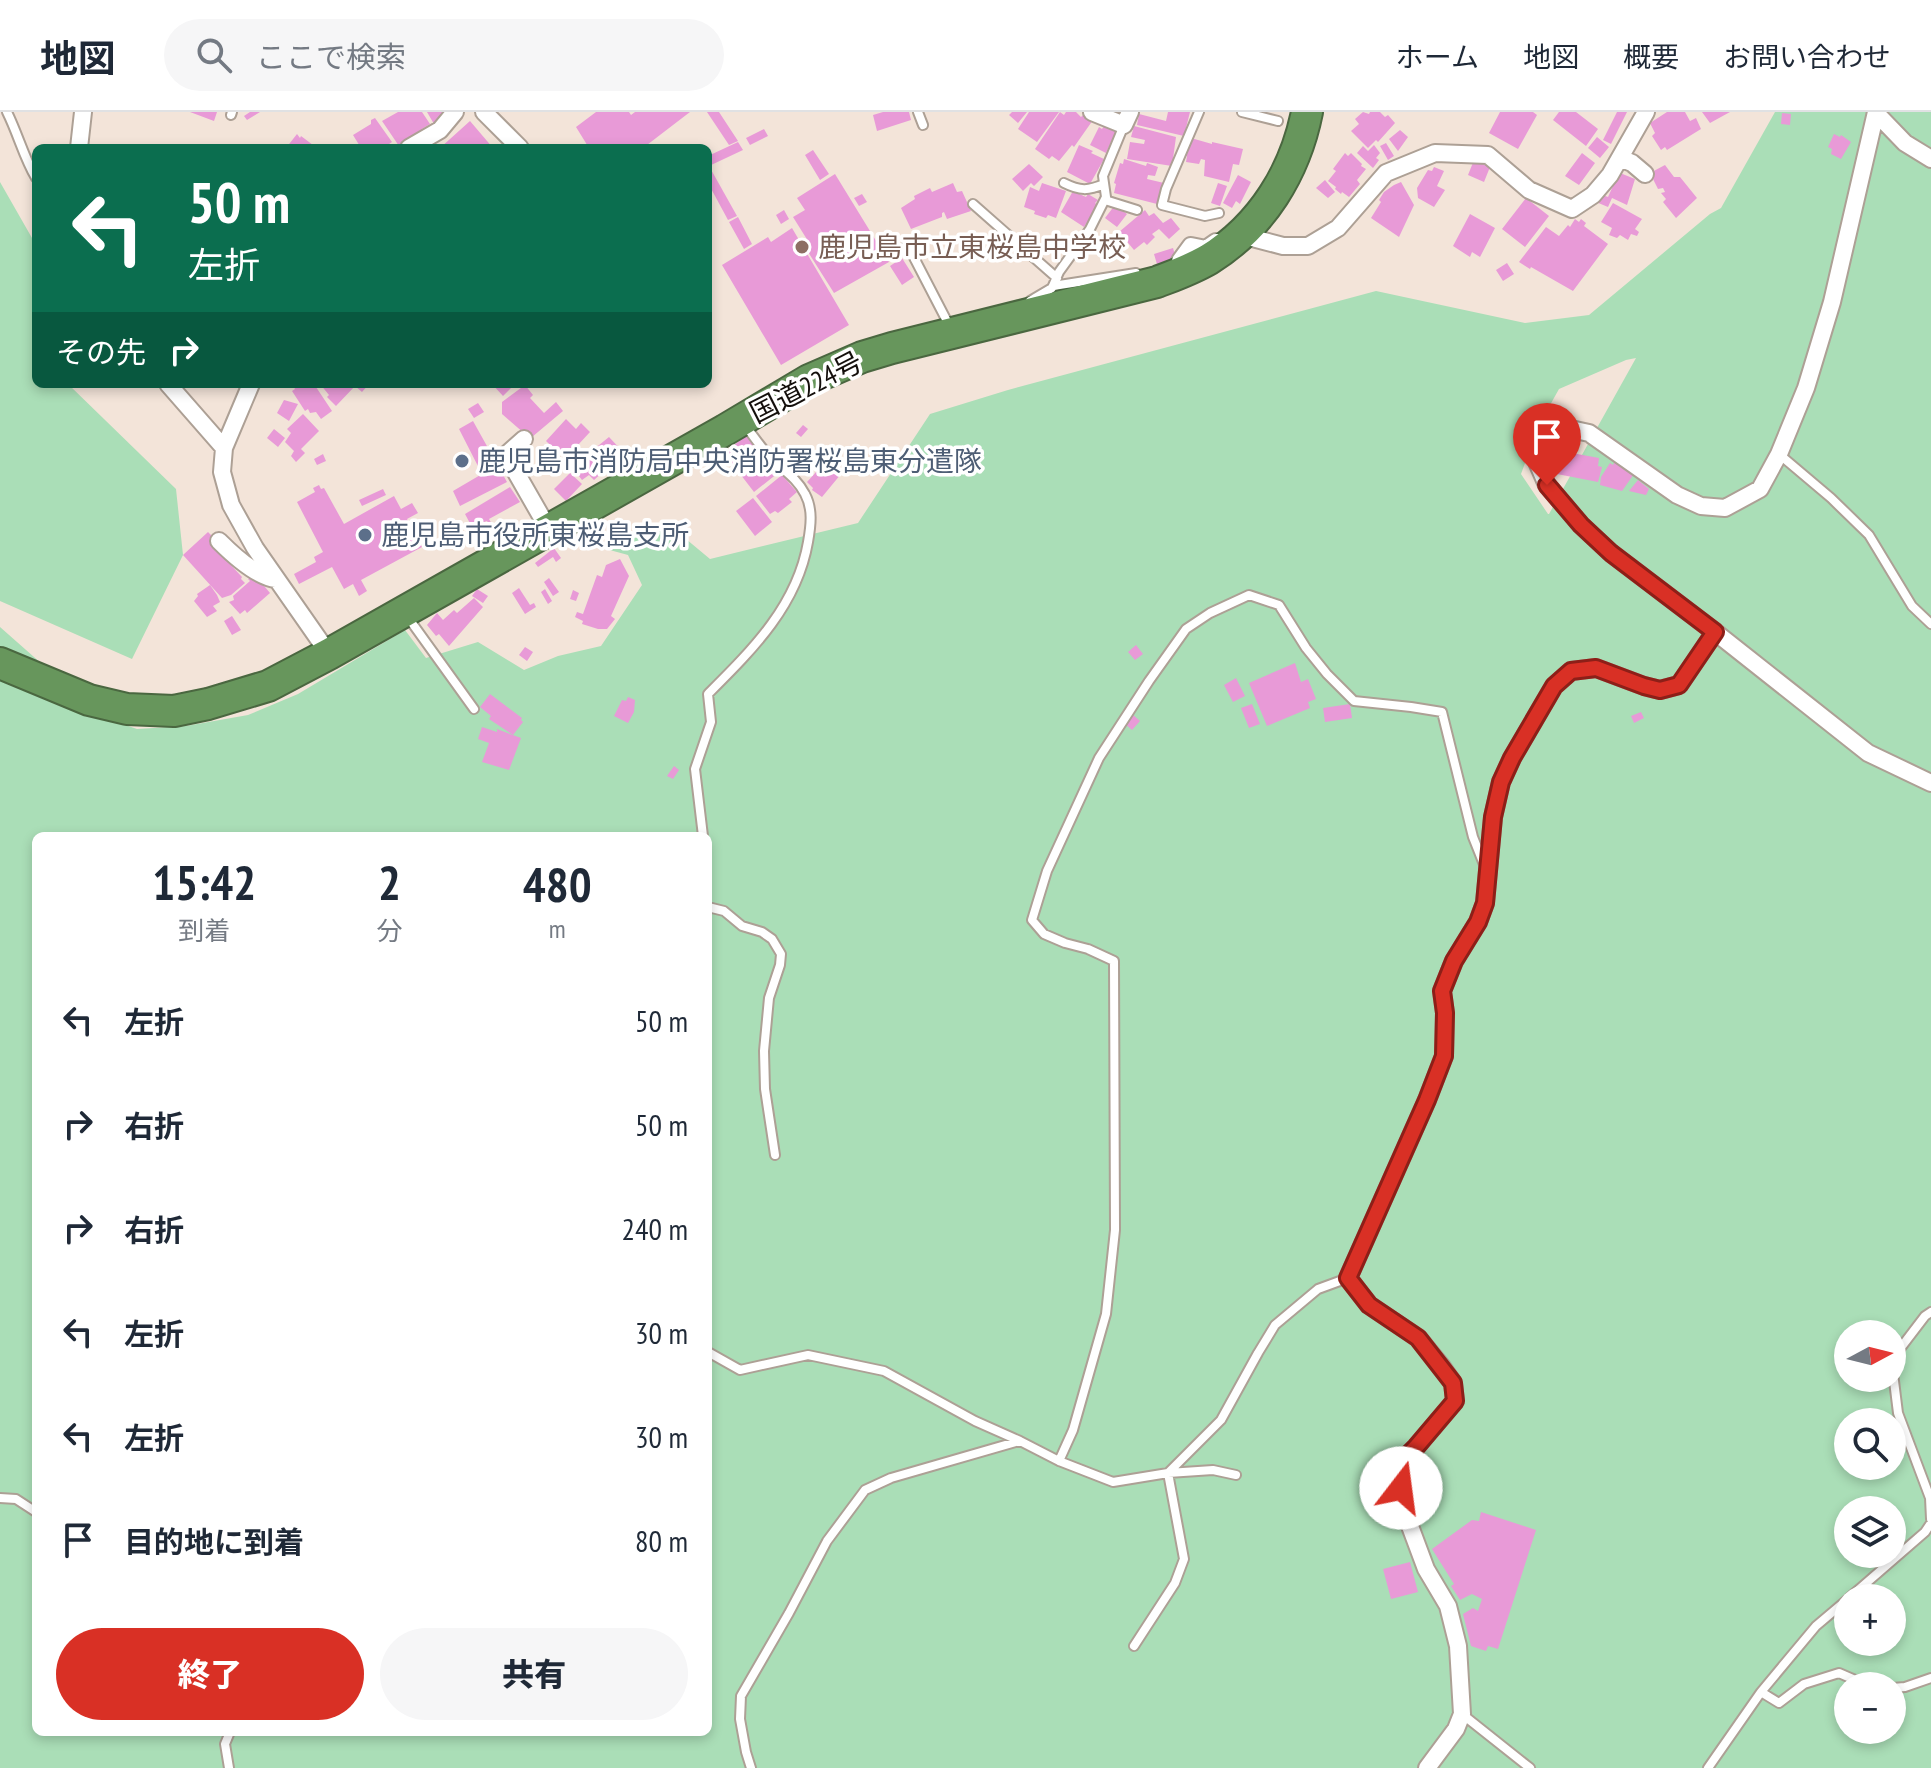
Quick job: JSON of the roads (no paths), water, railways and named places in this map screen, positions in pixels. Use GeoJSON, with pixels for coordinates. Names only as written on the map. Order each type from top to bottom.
{"type":"FeatureCollection","features":[{"type":"Feature","properties":{"kind":"highway","name":"国道224号"},"geometry":{"type":"LineString","coordinates":[[0,663],[89,700],[127,709],[174,711],[268,686],[549,530],[809,380],[862,357],[1157,282],[1187,271],[1210,258],[1248,227],[1273,198],[1290,169],[1303,135],[1307,112]]}},
{"type":"Feature","properties":{"kind":"street"},"geometry":{"type":"LineString","coordinates":[[79,144],[83,112]]}},
{"type":"Feature","properties":{"kind":"street"},"geometry":{"type":"LineString","coordinates":[[416,144],[440,130],[455,112]]}},
{"type":"Feature","properties":{"kind":"street"},"geometry":{"type":"LineString","coordinates":[[484,112],[516,144]]}},
{"type":"Feature","properties":{"kind":"street"},"geometry":{"type":"LineString","coordinates":[[1092,112],[1127,119]]}},
{"type":"Feature","properties":{"kind":"street"},"geometry":{"type":"LineString","coordinates":[[1173,244],[1206,249],[1220,239],[1236,220],[1283,246],[1308,246],[1338,228],[1386,173],[1435,153],[1488,155],[1529,190],[1572,209],[1593,195],[1610,175],[1646,112]]}},
{"type":"Feature","properties":{"kind":"street"},"geometry":{"type":"LineString","coordinates":[[1876,112],[1905,143],[1931,159]]}},
{"type":"Feature","properties":{"kind":"street"},"geometry":{"type":"LineString","coordinates":[[1876,112],[1832,302],[1806,388],[1779,454],[1760,489],[1725,508],[1701,506],[1677,495],[1589,433],[1566,428],[1544,441],[1537,462],[1547,485],[1581,525],[1611,553],[1868,753],[1931,783]]}},
{"type":"Feature","properties":{"kind":"street"},"geometry":{"type":"LineString","coordinates":[[1620,158],[1645,174]]}},
{"type":"Feature","properties":{"kind":"street"},"geometry":{"type":"LineString","coordinates":[[1180,261],[1191,246]]}},
{"type":"Feature","properties":{"kind":"street"},"geometry":{"type":"LineString","coordinates":[[172,388],[224,448]]}},
{"type":"Feature","properties":{"kind":"street"},"geometry":{"type":"LineString","coordinates":[[249,388],[224,448],[222,472],[231,505],[255,548],[329,654]]}},
{"type":"Feature","properties":{"kind":"street"},"geometry":{"type":"LineString","coordinates":[[524,439],[506,455],[549,530]]}},
{"type":"Feature","properties":{"kind":"street"},"geometry":{"type":"LineString","coordinates":[[219,541],[268,578],[277,579]]}},
{"type":"Feature","properties":{"kind":"street"},"geometry":{"type":"LineString","coordinates":[[1427,1768],[1456,1729],[1462,1714],[1458,1646],[1448,1606],[1426,1569],[1404,1510],[1397,1466],[1455,1401],[1453,1383],[1418,1338],[1369,1305],[1348,1278],[1444,1056],[1442,991],[1485,903],[1493,817],[1501,782],[1512,758],[1554,686],[1571,671],[1596,668],[1660,690],[1679,685],[1715,632]]}},
{"type":"Feature","properties":{"kind":"lane"},"geometry":{"type":"LineString","coordinates":[[7,112],[32,171]]}},
{"type":"Feature","properties":{"kind":"lane"},"geometry":{"type":"LineString","coordinates":[[918,112],[923,125]]}},
{"type":"Feature","properties":{"kind":"lane"},"geometry":{"type":"LineString","coordinates":[[1199,112],[1162,205],[1205,216],[1219,213]]}},
{"type":"Feature","properties":{"kind":"lane"},"geometry":{"type":"LineString","coordinates":[[1242,112],[1278,121]]}},
{"type":"Feature","properties":{"kind":"lane"},"geometry":{"type":"LineString","coordinates":[[1007,319],[1052,288],[1090,229],[1105,200],[1103,176],[1127,119]]}},
{"type":"Feature","properties":{"kind":"lane"},"geometry":{"type":"LineString","coordinates":[[1064,183],[1085,191],[1104,184]]}},
{"type":"Feature","properties":{"kind":"lane"},"geometry":{"type":"LineString","coordinates":[[1105,200],[1137,210]]}},
{"type":"Feature","properties":{"kind":"lane"},"geometry":{"type":"LineString","coordinates":[[973,204],[1055,282]]}},
{"type":"Feature","properties":{"kind":"lane"},"geometry":{"type":"LineString","coordinates":[[907,244],[952,332]]}},
{"type":"Feature","properties":{"kind":"lane"},"geometry":{"type":"LineString","coordinates":[[1055,282],[1145,271],[1157,282]]}},
{"type":"Feature","properties":{"kind":"lane"},"geometry":{"type":"LineString","coordinates":[[703,832],[695,769],[711,722],[708,694],[751,652],[778,618],[796,583],[807,551],[811,516],[805,495],[793,477],[770,457],[741,420]]}},
{"type":"Feature","properties":{"kind":"lane"},"geometry":{"type":"LineString","coordinates":[[1779,454],[1869,535],[1912,606],[1931,624]]}},
{"type":"Feature","properties":{"kind":"lane"},"geometry":{"type":"LineString","coordinates":[[1059,1461],[1073,1430],[1106,1314],[1115,1230],[1114,961],[1044,934],[1032,920],[1047,871],[1099,758],[1186,629],[1210,613],[1249,595],[1279,605],[1306,648],[1354,701],[1442,712],[1473,837],[1488,876]]}},
{"type":"Feature","properties":{"kind":"lane"},"geometry":{"type":"LineString","coordinates":[[404,612],[474,709]]}},
{"type":"Feature","properties":{"kind":"lane"},"geometry":{"type":"LineString","coordinates":[[712,908],[724,911],[742,926],[762,932],[772,939],[781,954],[769,998],[764,1051],[765,1089],[775,1155]]}},
{"type":"Feature","properties":{"kind":"lane"},"geometry":{"type":"LineString","coordinates":[[1168,1473],[1221,1420],[1275,1325],[1318,1289],[1348,1278]]}},
{"type":"Feature","properties":{"kind":"lane"},"geometry":{"type":"LineString","coordinates":[[1864,1584],[1925,1532],[1931,1521],[1930,1498],[1898,1413],[1892,1365],[1899,1350],[1931,1312]]}},
{"type":"Feature","properties":{"kind":"lane"},"geometry":{"type":"LineString","coordinates":[[712,1354],[740,1370],[808,1355],[884,1371],[975,1421],[1059,1461],[1113,1482],[1213,1470],[1236,1475]]}},
{"type":"Feature","properties":{"kind":"lane"},"geometry":{"type":"LineString","coordinates":[[751,1768],[740,1719],[741,1696],[827,1541],[865,1490],[891,1478],[1020,1441]]}},
{"type":"Feature","properties":{"kind":"lane"},"geometry":{"type":"LineString","coordinates":[[1134,1646],[1175,1583],[1184,1559],[1168,1473]]}},
{"type":"Feature","properties":{"kind":"lane"},"geometry":{"type":"LineString","coordinates":[[0,1498],[16,1499],[32,1509]]}},
{"type":"Feature","properties":{"kind":"lane"},"geometry":{"type":"LineString","coordinates":[[1708,1768],[1761,1692],[1816,1626],[1834,1610]]}},
{"type":"Feature","properties":{"kind":"lane"},"geometry":{"type":"LineString","coordinates":[[1761,1692],[1779,1703],[1804,1684],[1834,1675]]}},
{"type":"Feature","properties":{"kind":"lane"},"geometry":{"type":"LineString","coordinates":[[1906,1687],[1931,1678]]}},
{"type":"Feature","properties":{"kind":"lane"},"geometry":{"type":"LineString","coordinates":[[1462,1714],[1530,1768]]}},
{"type":"Feature","properties":{"kind":"lane"},"geometry":{"type":"LineString","coordinates":[[228,1736],[225,1744],[229,1768]]}},
{"type":"Feature","properties":{"kind":"place","name":"鹿児島市立東桜島中学校"},"geometry":{"type":"Point","coordinates":[802,247]}},
{"type":"Feature","properties":{"kind":"place","name":"鹿児島市消防局中央消防署桜島東分遣隊"},"geometry":{"type":"Point","coordinates":[462,461]}},
{"type":"Feature","properties":{"kind":"place","name":"鹿児島市役所東桜島支所"},"geometry":{"type":"Point","coordinates":[365,535]}}]}
